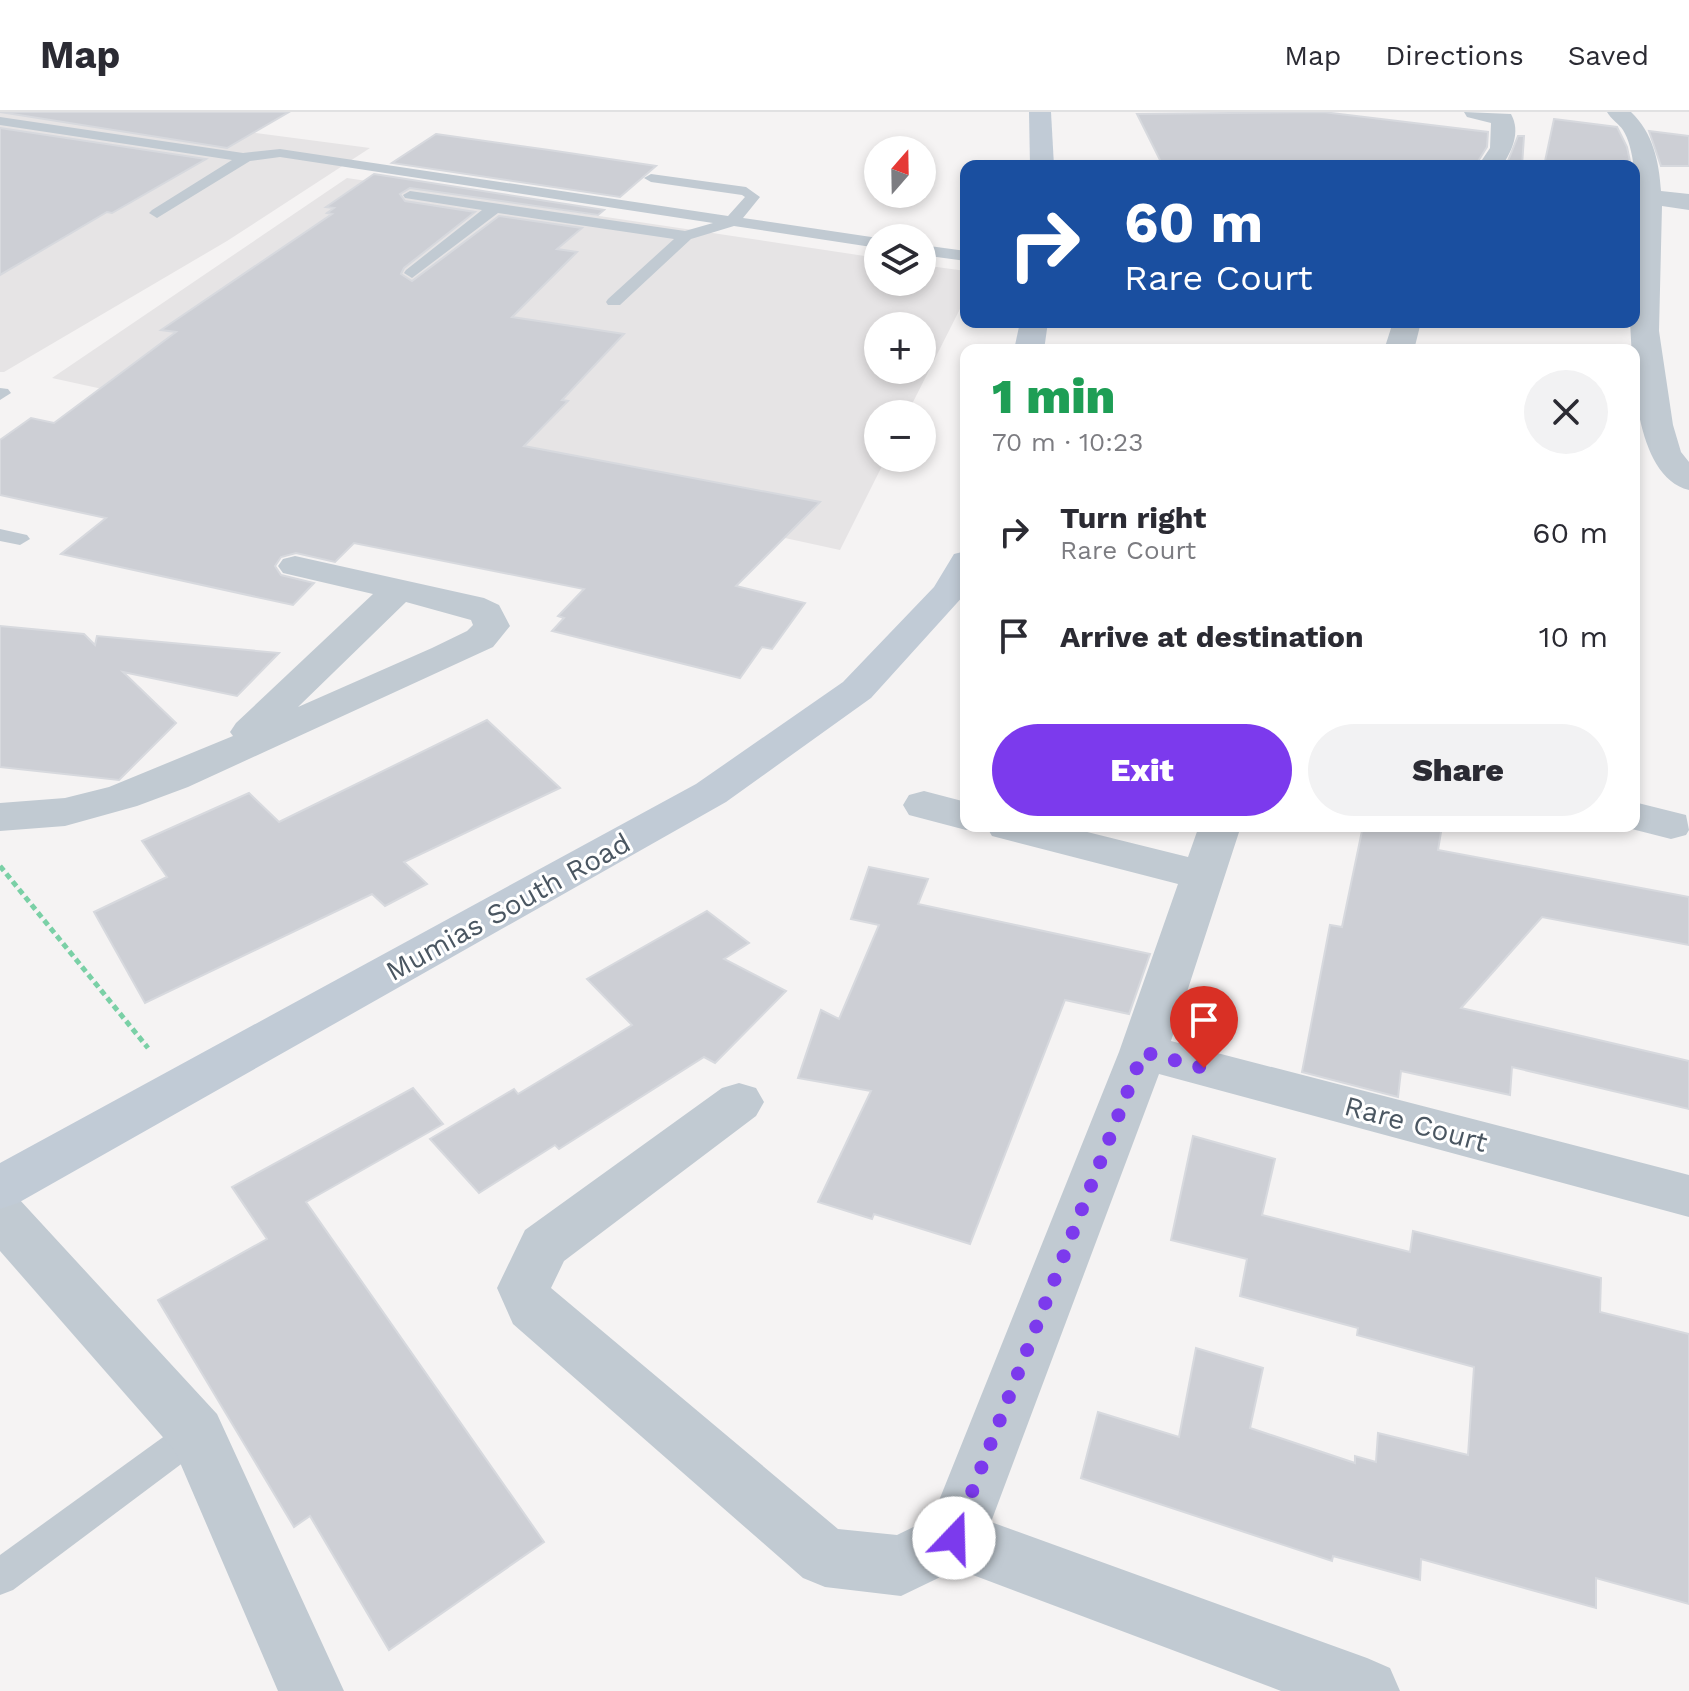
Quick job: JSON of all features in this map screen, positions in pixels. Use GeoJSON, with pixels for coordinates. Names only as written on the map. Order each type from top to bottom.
{"type":"FeatureCollection","features":[{"type":"Feature","properties":{"kind":"main road"},"geometry":{"type":"LineString","coordinates":[[1040,112],[1042,160]]}},
{"type":"Feature","properties":{"kind":"main road","name":"Mumias South Road"},"geometry":{"type":"LineString","coordinates":[[0,1188],[711,793],[857,690],[949,592],[960,572]]}},
{"type":"Feature","properties":{"kind":"street"},"geometry":{"type":"LineString","coordinates":[[1475,112],[1503,119],[1502,148],[1494,160]]}},
{"type":"Feature","properties":{"kind":"street"},"geometry":{"type":"LineString","coordinates":[[1618,112],[1630,119],[1639,131],[1649,197],[1640,304]]}},
{"type":"Feature","properties":{"kind":"street"},"geometry":{"type":"LineString","coordinates":[[1649,197],[1689,202]]}},
{"type":"Feature","properties":{"kind":"street"},"geometry":{"type":"LineString","coordinates":[[1640,322],[1666,455],[1689,480]]}},
{"type":"Feature","properties":{"kind":"street"},"geometry":{"type":"LineString","coordinates":[[0,817],[65,812],[122,797],[445,656],[480,639],[492,626],[486,613],[471,606],[295,566]]}},
{"type":"Feature","properties":{"kind":"street"},"geometry":{"type":"LineString","coordinates":[[228,753],[398,590]]}},
{"type":"Feature","properties":{"kind":"street"},"geometry":{"type":"LineString","coordinates":[[924,805],[960,814]]}},
{"type":"Feature","properties":{"kind":"street"},"geometry":{"type":"LineString","coordinates":[[739,1102],[544,1246],[524,1288],[532,1307],[825,1557],[901,1566],[954,1538],[1143,1052],[1210,851],[1056,832]]}},
{"type":"Feature","properties":{"kind":"street","name":"Rare Court"},"geometry":{"type":"LineString","coordinates":[[1143,1052],[1689,1196]]}},
{"type":"Feature","properties":{"kind":"street"},"geometry":{"type":"LineString","coordinates":[[0,1214],[196,1433],[311,1691]]}},
{"type":"Feature","properties":{"kind":"street"},"geometry":{"type":"LineString","coordinates":[[954,1538],[1367,1691]]}},
{"type":"Feature","properties":{"kind":"lane"},"geometry":{"type":"LineString","coordinates":[[0,121],[245,158]]}},
{"type":"Feature","properties":{"kind":"lane"},"geometry":{"type":"LineString","coordinates":[[157,213],[245,158],[254,154],[280,153],[864,241]]}},
{"type":"Feature","properties":{"kind":"lane"},"geometry":{"type":"LineString","coordinates":[[614,302],[686,236],[731,222],[750,203],[752,193],[651,178]]}},
{"type":"Feature","properties":{"kind":"lane"},"geometry":{"type":"LineString","coordinates":[[410,195],[686,236]]}},
{"type":"Feature","properties":{"kind":"lane"},"geometry":{"type":"LineString","coordinates":[[412,273],[496,207]]}},
{"type":"Feature","properties":{"kind":"lane"},"geometry":{"type":"LineString","coordinates":[[936,252],[960,255]]}},
{"type":"Feature","properties":{"kind":"lane"},"geometry":{"type":"LineString","coordinates":[[0,1577],[196,1433]]}},
{"type":"Feature","properties":{"kind":"path"},"geometry":{"type":"LineString","coordinates":[[0,866],[182,1089]]}},
{"type":"Feature","properties":{"kind":"shaded area"},"geometry":{"type":"Polygon","coordinates":[[[0,112],[97,112],[370,148],[227,241],[0,372],[0,112]]]}},
{"type":"Feature","properties":{"kind":"shaded area"},"geometry":{"type":"Polygon","coordinates":[[[347,178],[864,256],[864,296],[936,296],[936,267],[960,270],[960,309],[936,356],[936,312],[864,312],[864,384],[922,384],[914,400],[864,400],[864,472],[879,472],[840,550],[52,378],[347,178]]]}},
{"type":"Feature","properties":{"kind":"building"},"geometry":{"type":"Polygon","coordinates":[[[0,112],[289,112],[227,148],[0,112]]]}},
{"type":"Feature","properties":{"kind":"building"},"geometry":{"type":"Polygon","coordinates":[[[1323,112],[1488,132],[1487,147],[1479,160],[1160,160],[1137,114],[1323,112]]]}},
{"type":"Feature","properties":{"kind":"building"},"geometry":{"type":"Polygon","coordinates":[[[1554,119],[1617,127],[1630,160],[1545,160],[1554,119]]]}},
{"type":"Feature","properties":{"kind":"building"},"geometry":{"type":"Polygon","coordinates":[[[0,128],[206,159],[0,275],[0,128]]]}},
{"type":"Feature","properties":{"kind":"building"},"geometry":{"type":"Polygon","coordinates":[[[1649,131],[1689,136],[1689,166],[1661,166],[1649,131]]]}},
{"type":"Feature","properties":{"kind":"building"},"geometry":{"type":"Polygon","coordinates":[[[436,134],[656,166],[620,197],[392,163],[436,134]]]}},
{"type":"Feature","properties":{"kind":"building"},"geometry":{"type":"Polygon","coordinates":[[[1518,136],[1524,136],[1522,160],[1508,160],[1518,136]]]}},
{"type":"Feature","properties":{"kind":"building"},"geometry":{"type":"Polygon","coordinates":[[[374,174],[604,210],[598,215],[410,188],[400,194],[405,201],[475,212],[404,268],[401,274],[412,281],[499,216],[582,228],[557,249],[577,252],[512,317],[624,334],[562,400],[568,401],[524,446],[820,502],[736,586],[805,603],[772,649],[762,647],[740,678],[552,631],[564,618],[558,616],[584,589],[354,543],[335,562],[296,553],[281,557],[275,566],[281,575],[314,583],[293,605],[61,554],[106,518],[0,495],[0,440],[31,418],[54,423],[176,332],[161,330],[332,214],[327,213],[334,208],[326,207],[374,174]]]}},
{"type":"Feature","properties":{"kind":"building"},"geometry":{"type":"Polygon","coordinates":[[[0,626],[84,634],[95,645],[97,636],[279,653],[237,696],[123,672],[176,723],[119,780],[0,767],[0,626]]]}},
{"type":"Feature","properties":{"kind":"building"},"geometry":{"type":"Polygon","coordinates":[[[487,720],[560,788],[404,862],[427,884],[385,906],[372,894],[145,1003],[94,912],[167,877],[142,841],[249,793],[279,822],[487,720]]]}},
{"type":"Feature","properties":{"kind":"building"},"geometry":{"type":"Polygon","coordinates":[[[1362,832],[1441,832],[1438,850],[1689,897],[1689,945],[1542,917],[1461,1008],[1689,1061],[1689,1109],[1512,1067],[1510,1095],[1401,1071],[1398,1097],[1302,1072],[1330,925],[1342,927],[1362,832]]]}},
{"type":"Feature","properties":{"kind":"building"},"geometry":{"type":"Polygon","coordinates":[[[869,867],[928,879],[918,904],[1150,954],[1129,1014],[1065,1000],[970,1244],[874,1214],[872,1219],[818,1202],[871,1091],[798,1078],[821,1010],[839,1019],[879,925],[851,919],[869,867]]]}},
{"type":"Feature","properties":{"kind":"building"},"geometry":{"type":"Polygon","coordinates":[[[707,911],[749,943],[724,959],[786,991],[715,1063],[704,1057],[559,1149],[555,1145],[479,1193],[430,1139],[514,1089],[518,1094],[632,1025],[587,979],[707,911]]]}},
{"type":"Feature","properties":{"kind":"building"},"geometry":{"type":"Polygon","coordinates":[[[413,1088],[443,1124],[306,1202],[544,1542],[389,1650],[310,1516],[294,1527],[158,1300],[267,1239],[232,1187],[413,1088]]]}},
{"type":"Feature","properties":{"kind":"building"},"geometry":{"type":"Polygon","coordinates":[[[1193,1136],[1275,1159],[1262,1215],[1410,1252],[1413,1231],[1601,1278],[1600,1312],[1689,1334],[1689,1604],[1596,1578],[1596,1608],[1421,1559],[1420,1580],[1333,1556],[1332,1561],[1081,1478],[1098,1412],[1179,1437],[1196,1348],[1263,1368],[1250,1428],[1355,1463],[1355,1456],[1376,1462],[1378,1433],[1468,1455],[1474,1367],[1357,1335],[1358,1328],[1240,1296],[1247,1259],[1171,1240],[1193,1136]]]}},
{"type":"Feature","properties":{"kind":"route"},"geometry":{"type":"LineString","coordinates":[[954,1538],[1143,1052],[1204,1068]]}}]}
